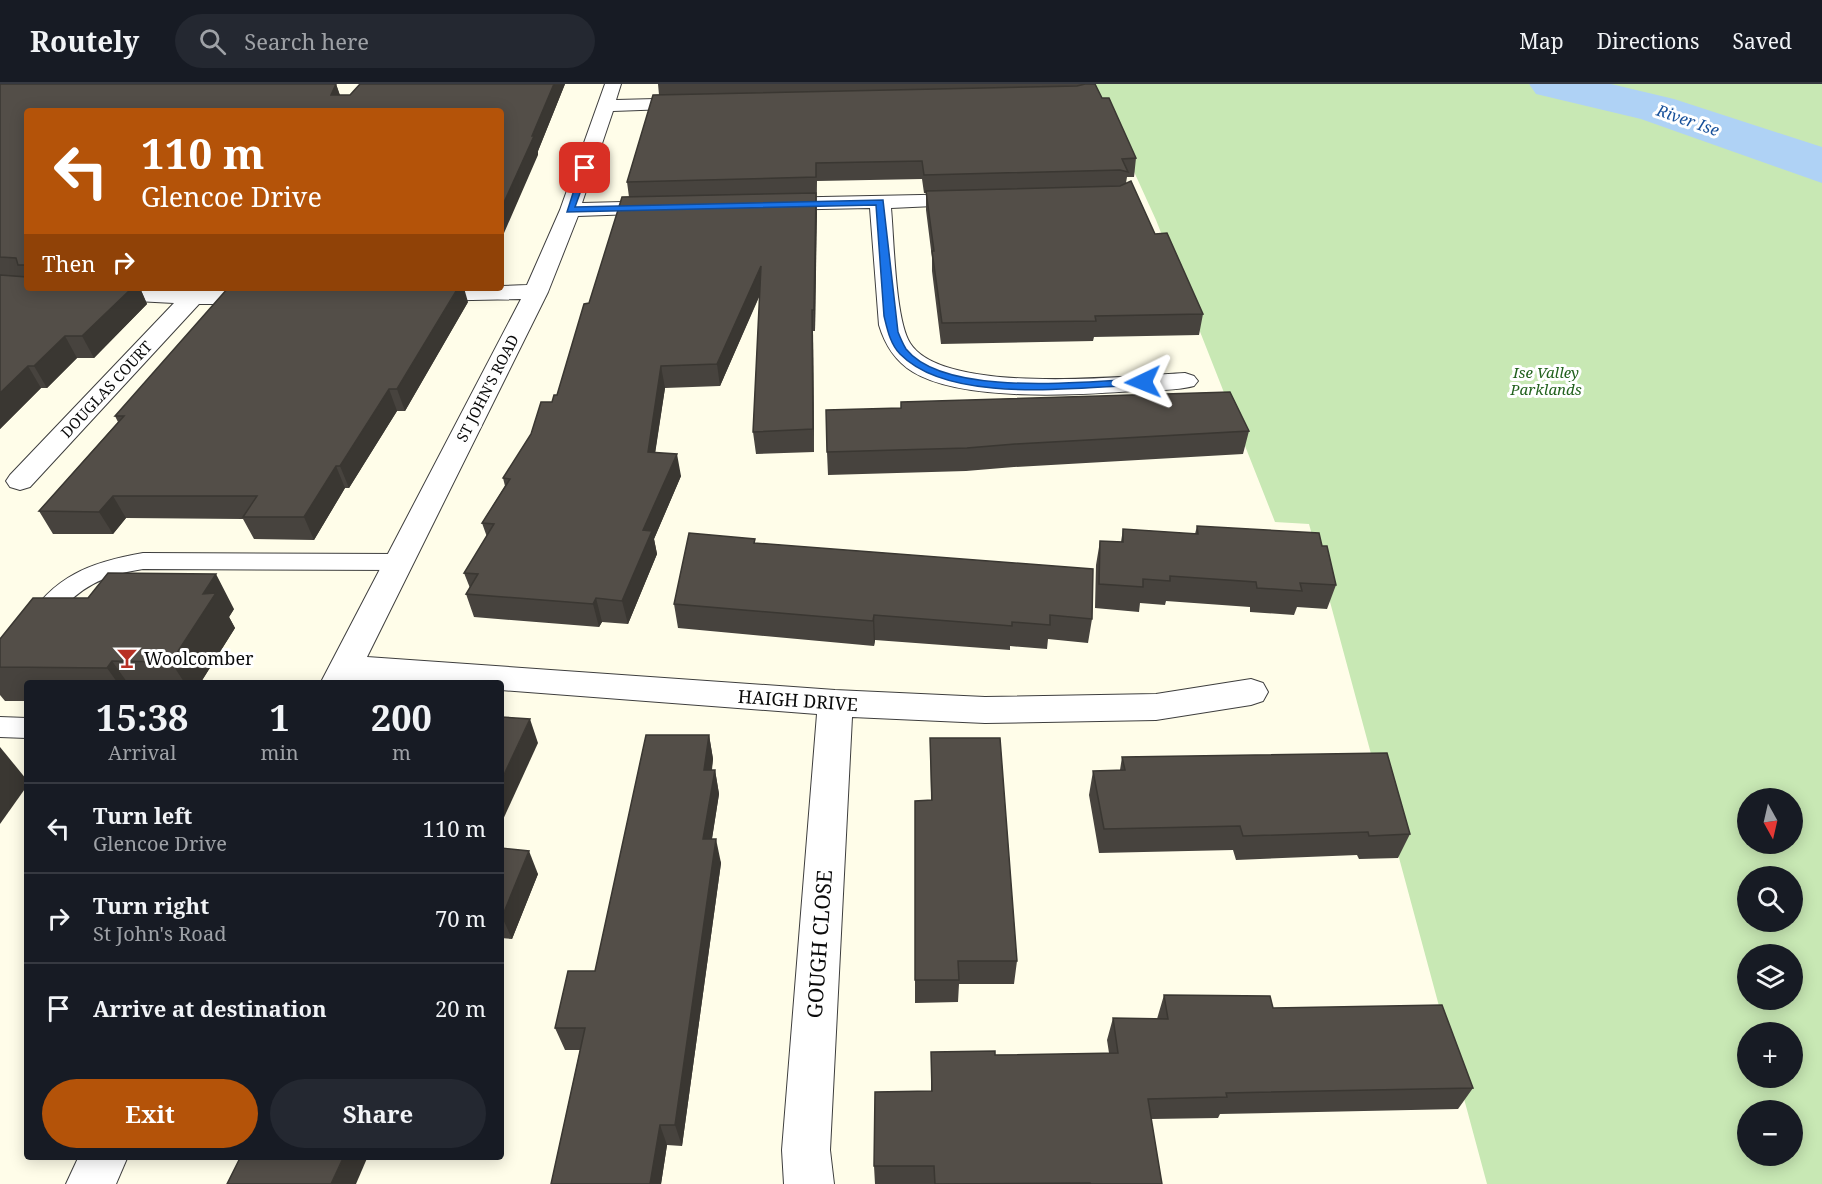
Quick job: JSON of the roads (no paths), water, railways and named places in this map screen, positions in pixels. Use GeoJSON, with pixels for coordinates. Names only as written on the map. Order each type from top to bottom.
{"type":"FeatureCollection","features":[{"type":"Feature","properties":{"kind":"street"},"geometry":{"type":"LineString","coordinates":[[610,95],[710,103]]}},
{"type":"Feature","properties":{"kind":"street","name":"ST JOHN'S ROAD"},"geometry":{"type":"LineString","coordinates":[[341,676],[536,291],[570,210],[610,95]]}},
{"type":"Feature","properties":{"kind":"street"},"geometry":{"type":"LineString","coordinates":[[748,205],[987,200]]}},
{"type":"Feature","properties":{"kind":"street"},"geometry":{"type":"LineString","coordinates":[[880,202],[889,316],[893,332],[903,351],[925,368],[960,381],[1004,386],[1185,381]]}},
{"type":"Feature","properties":{"kind":"street"},"geometry":{"type":"LineString","coordinates":[[570,210],[678,207]]}},
{"type":"Feature","properties":{"kind":"street"},"geometry":{"type":"LineString","coordinates":[[78,291],[193,297],[289,296]]}},
{"type":"Feature","properties":{"kind":"street"},"geometry":{"type":"LineString","coordinates":[[400,295],[536,291]]}},
{"type":"Feature","properties":{"kind":"street","name":"DOUGLAS COURT"},"geometry":{"type":"LineString","coordinates":[[20,481],[193,297]]}},
{"type":"Feature","properties":{"kind":"street","name":"HAIGH DRIVE"},"geometry":{"type":"LineString","coordinates":[[341,676],[393,670],[835,703],[985,710],[1156,707],[1251,692]]}},
{"type":"Feature","properties":{"kind":"street","name":"GOUGH CLOSE"},"geometry":{"type":"LineString","coordinates":[[809,1184],[806,1150],[835,703]]}},
{"type":"Feature","properties":{"kind":"street"},"geometry":{"type":"LineString","coordinates":[[91,1184],[102,1160]]}},
{"type":"Feature","properties":{"kind":"lane"},"geometry":{"type":"LineString","coordinates":[[27,636],[62,594],[85,575],[114,565],[143,561],[400,562]]}},
{"type":"Feature","properties":{"kind":"lane"},"geometry":{"type":"LineString","coordinates":[[0,727],[24,728]]}},
{"type":"Feature","properties":{"kind":"waterway","name":"River Ise"},"geometry":{"type":"LineString","coordinates":[[1552,84],[1657,109],[1805,158],[1822,167]]}},
{"type":"Feature","properties":{"kind":"place","name":"Woolcomber"},"geometry":{"type":"Point","coordinates":[127,658]}},
{"type":"Feature","properties":{"kind":"park label","name":"Ise Valley Parklands"},"geometry":{"type":"Point","coordinates":[1546,380]}}]}
